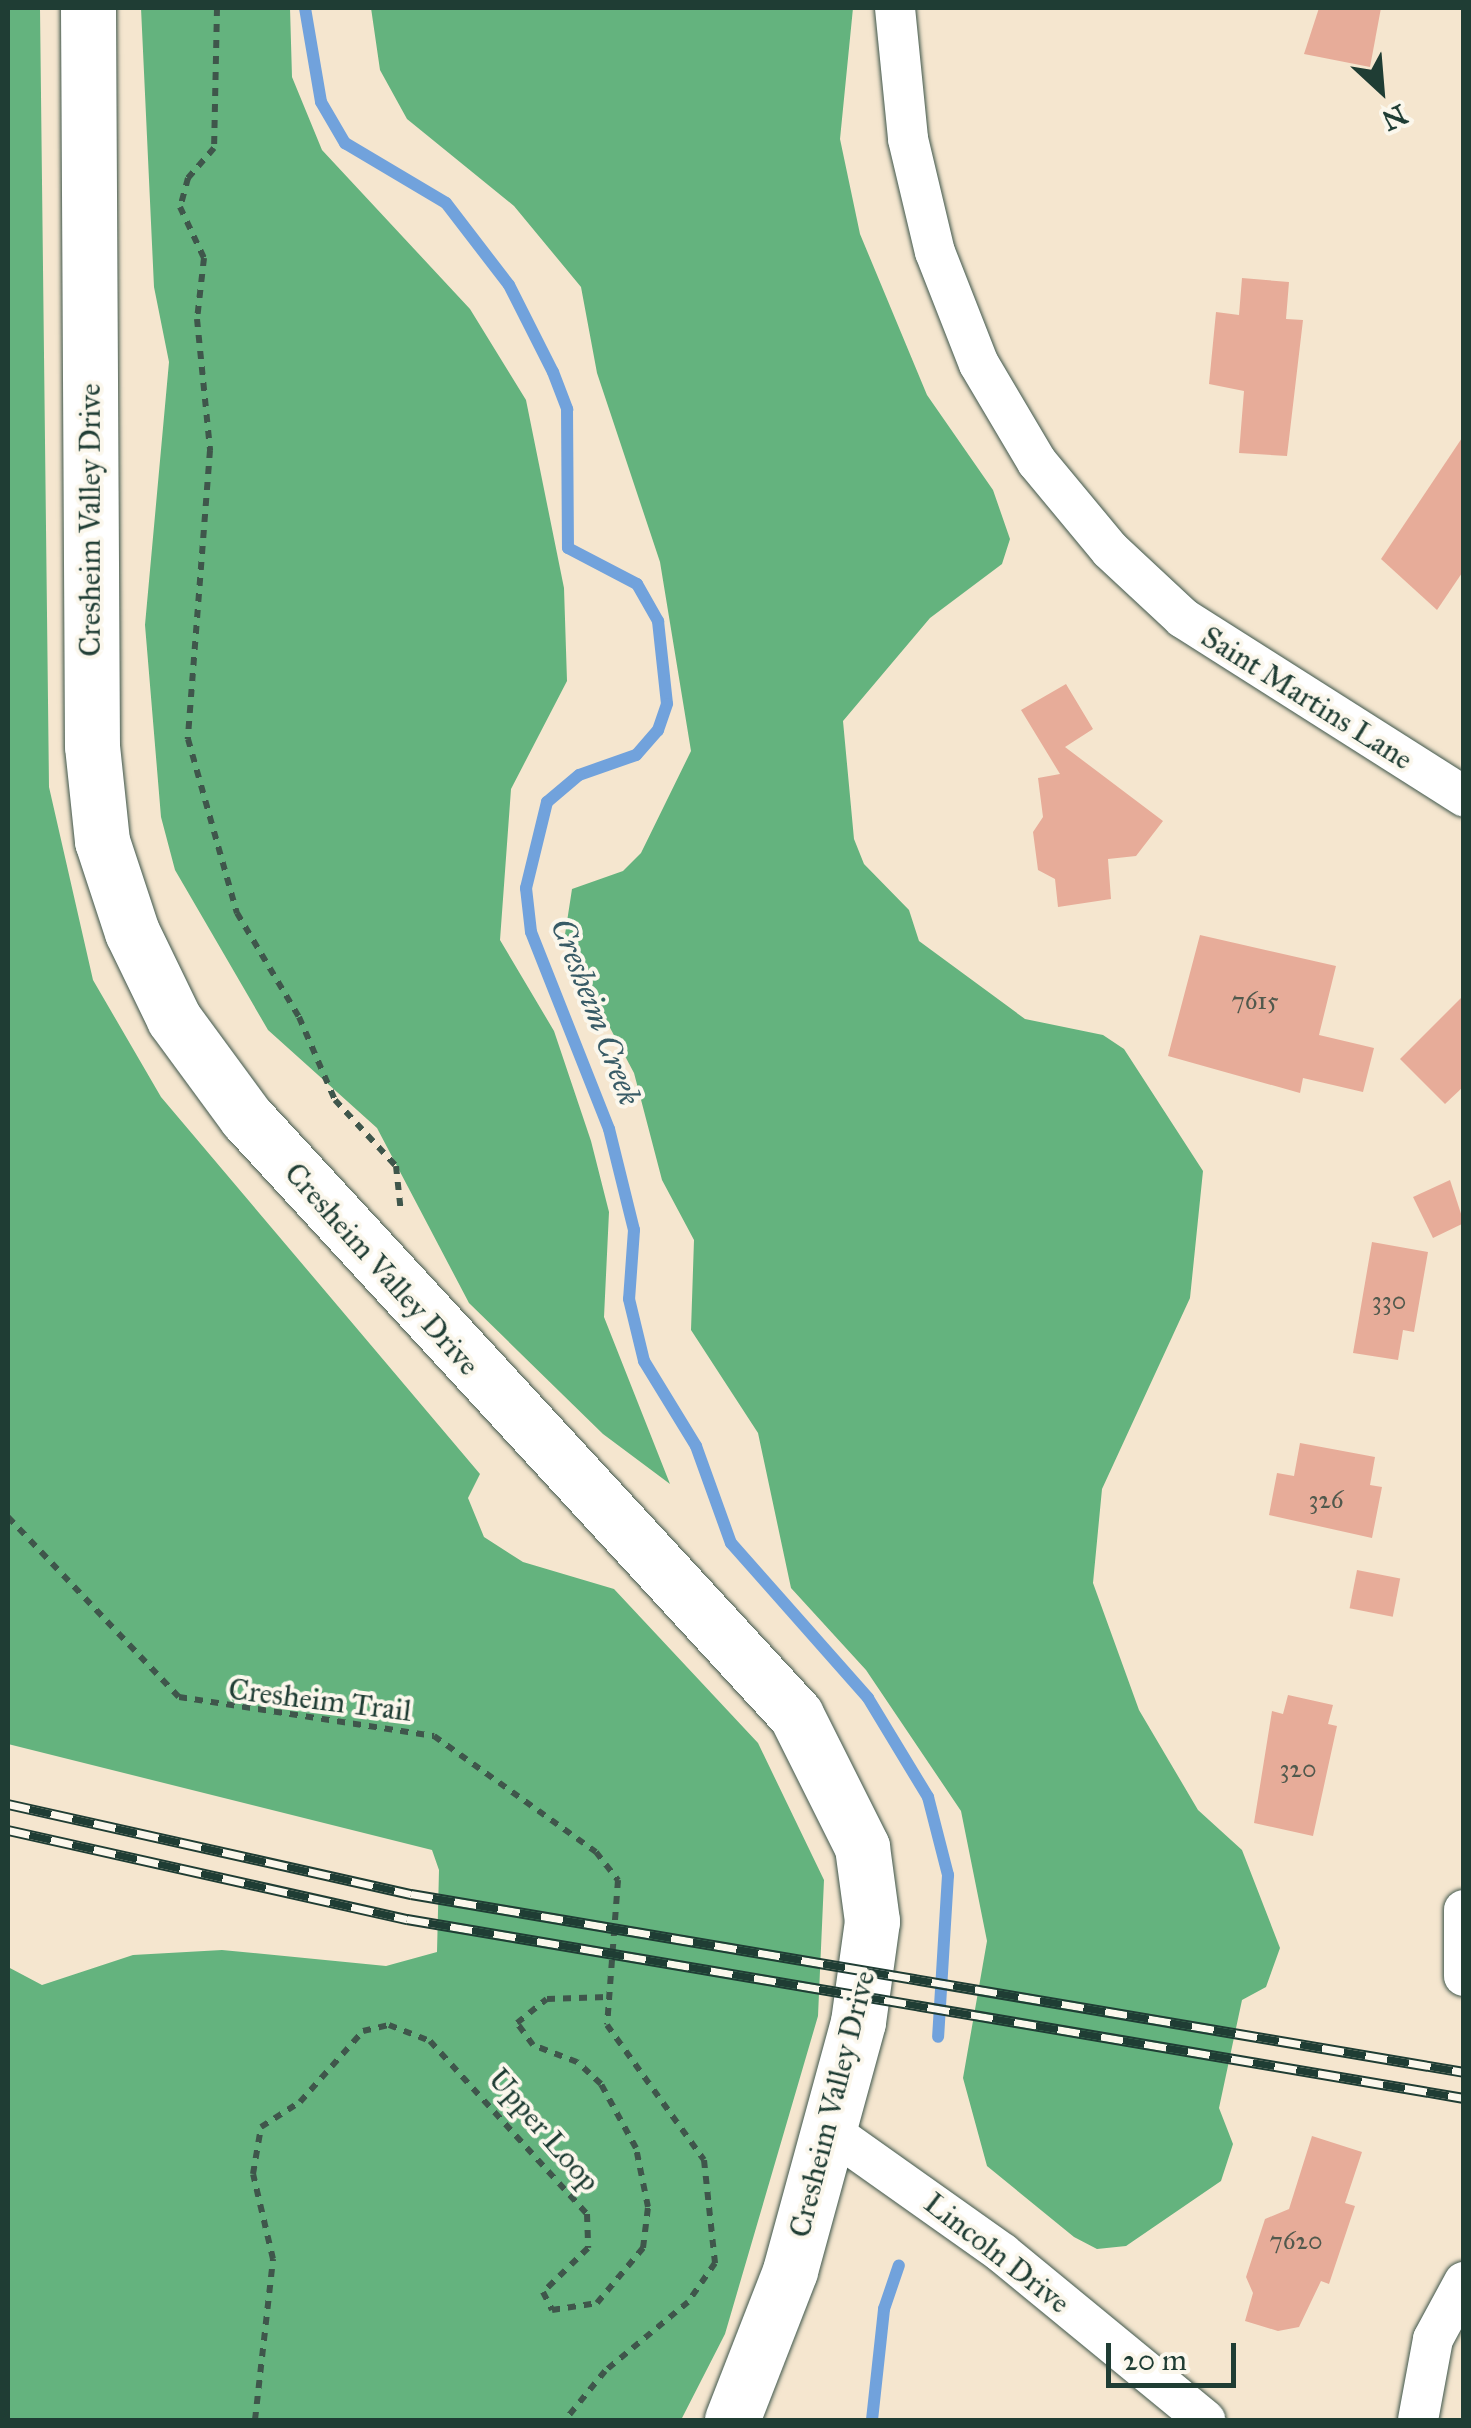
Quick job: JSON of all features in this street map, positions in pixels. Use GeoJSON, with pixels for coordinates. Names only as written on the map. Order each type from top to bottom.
{"type":"FeatureCollection","features":[{"type":"Feature","properties":{"kind":"main road","name":"Cresheim Valley Drive"},"geometry":{"type":"LineString","coordinates":[[88,8],[92,746],[102,841],[132,932],[174,1019],[370,1258],[758,1672],[833,1774],[862,1847],[872,1920],[830,2130],[732,2420]]}},
{"type":"Feature","properties":{"kind":"street","name":"Saint Martins Lane"},"geometry":{"type":"LineString","coordinates":[[895,8],[908,140],[935,252],[979,364],[1037,462],[1183,618],[1464,796]]}},
{"type":"Feature","properties":{"kind":"street"},"geometry":{"type":"LineString","coordinates":[[1464,1910],[1464,1976]]}},
{"type":"Feature","properties":{"kind":"street","name":"Lincoln Drive"},"geometry":{"type":"LineString","coordinates":[[830,2130],[1002,2253],[1205,2420]]}},
{"type":"Feature","properties":{"kind":"street"},"geometry":{"type":"LineString","coordinates":[[1418,2420],[1433,2340],[1464,2282]]}},
{"type":"Feature","properties":{"kind":"path"},"geometry":{"type":"LineString","coordinates":[[217,8],[214,148],[188,178],[180,207],[204,258],[197,319],[210,450],[188,739],[237,913],[335,1100],[396,1166],[404,1223],[370,1258]]}},
{"type":"Feature","properties":{"kind":"path","name":"Cresheim Trail"},"geometry":{"type":"LineString","coordinates":[[8,1517],[179,1697],[434,1736],[596,1852],[622,1902],[606,1996],[618,2048],[704,2160],[715,2263],[688,2302],[605,2371],[565,2420]]}},
{"type":"Feature","properties":{"kind":"path","name":"Upper Loop"},"geometry":{"type":"LineString","coordinates":[[255,2420],[273,2259],[253,2174],[261,2127],[300,2102],[363,2030],[414,2028],[522,2134],[587,2214],[591,2232],[544,2302],[563,2313],[597,2303],[648,2227],[636,2148],[601,2084],[578,2062],[533,2046],[517,2022],[548,1999],[606,1996]]}},
{"type":"Feature","properties":{"kind":"green space"},"geometry":{"type":"Polygon","coordinates":[[[8,8],[40,8],[49,787],[93,980],[161,1097],[480,1474],[468,1498],[484,1537],[523,1562],[614,1589],[758,1743],[824,1880],[818,2016],[725,2334],[681,2420],[8,2420],[8,1967],[42,1985],[133,1955],[222,1950],[386,1966],[437,1952],[439,1870],[432,1850],[8,1744],[8,8]]]}},
{"type":"Feature","properties":{"kind":"green space"},"geometry":{"type":"Polygon","coordinates":[[[141,8],[290,8],[292,77],[322,150],[470,309],[526,400],[564,588],[567,681],[511,789],[500,940],[554,1031],[591,1141],[609,1212],[604,1317],[670,1484],[603,1434],[469,1303],[377,1128],[268,1030],[175,870],[161,817],[145,625],[169,362],[154,287],[141,8]]]}},
{"type":"Feature","properties":{"kind":"green space"},"geometry":{"type":"Polygon","coordinates":[[[371,8],[853,8],[840,139],[860,234],[927,395],[993,490],[1010,539],[1002,564],[930,618],[843,721],[854,839],[864,864],[909,910],[919,941],[1025,1019],[1103,1035],[1124,1049],[1203,1171],[1190,1298],[1102,1489],[1093,1583],[1139,1710],[1198,1810],[1242,1850],[1280,1948],[1266,1987],[1242,2000],[1219,2108],[1233,2144],[1221,2181],[1126,2246],[1097,2249],[1074,2237],[987,2166],[963,2078],[987,1941],[961,1811],[866,1670],[791,1588],[758,1433],[691,1330],[694,1240],[662,1180],[634,1073],[564,941],[572,889],[623,871],[641,853],[691,751],[660,562],[597,373],[581,287],[514,206],[407,119],[380,70],[371,8]]]}},
{"type":"Feature","properties":{"kind":"building"},"geometry":{"type":"Polygon","coordinates":[[[1319,8],[1381,8],[1370,67],[1304,54],[1319,8]]]}},
{"type":"Feature","properties":{"kind":"building"},"geometry":{"type":"Polygon","coordinates":[[[1242,278],[1289,282],[1286,319],[1303,320],[1287,456],[1239,453],[1244,391],[1209,384],[1216,312],[1239,315],[1242,278]]]}},
{"type":"Feature","properties":{"kind":"building"},"geometry":{"type":"Polygon","coordinates":[[[1464,435],[1464,570],[1437,610],[1381,559],[1464,435]]]}},
{"type":"Feature","properties":{"kind":"building"},"geometry":{"type":"Polygon","coordinates":[[[1066,684],[1093,729],[1065,747],[1163,821],[1136,856],[1108,859],[1111,899],[1058,907],[1055,879],[1038,870],[1033,832],[1043,817],[1038,778],[1060,774],[1021,710],[1066,684]]]}},
{"type":"Feature","properties":{"kind":"building"},"geometry":{"type":"Polygon","coordinates":[[[1200,935],[1336,966],[1319,1035],[1374,1048],[1363,1092],[1303,1078],[1300,1093],[1168,1056],[1200,935]]]}},
{"type":"Feature","properties":{"kind":"building"},"geometry":{"type":"Polygon","coordinates":[[[1464,995],[1464,1086],[1445,1104],[1400,1059],[1464,995]]]}},
{"type":"Feature","properties":{"kind":"building"},"geometry":{"type":"Polygon","coordinates":[[[1450,1180],[1464,1223],[1433,1238],[1413,1197],[1450,1180]]]}},
{"type":"Feature","properties":{"kind":"building"},"geometry":{"type":"Polygon","coordinates":[[[1372,1242],[1428,1252],[1414,1332],[1403,1330],[1398,1360],[1353,1353],[1372,1242]]]}},
{"type":"Feature","properties":{"kind":"building"},"geometry":{"type":"Polygon","coordinates":[[[1300,1443],[1375,1457],[1370,1485],[1382,1487],[1372,1538],[1269,1515],[1277,1473],[1294,1476],[1300,1443]]]}},
{"type":"Feature","properties":{"kind":"building"},"geometry":{"type":"Polygon","coordinates":[[[1357,1570],[1400,1578],[1393,1617],[1350,1608],[1357,1570]]]}},
{"type":"Feature","properties":{"kind":"building"},"geometry":{"type":"Polygon","coordinates":[[[1288,1695],[1333,1705],[1328,1724],[1337,1726],[1313,1836],[1254,1823],[1272,1711],[1283,1714],[1288,1695]]]}},
{"type":"Feature","properties":{"kind":"building"},"geometry":{"type":"Polygon","coordinates":[[[1312,2136],[1362,2152],[1345,2203],[1355,2206],[1329,2284],[1321,2281],[1299,2327],[1278,2331],[1245,2321],[1253,2293],[1246,2277],[1265,2219],[1289,2209],[1312,2136]]]}},
{"type":"Feature","properties":{"kind":"waterway","name":"Cresheim Creek"},"geometry":{"type":"LineString","coordinates":[[305,8],[321,102],[345,143],[446,203],[509,285],[553,372],[567,409],[568,548],[637,584],[658,621],[667,704],[658,730],[636,755],[579,775],[547,802],[526,888],[531,932],[609,1129],[634,1230],[629,1299],[644,1361],[696,1446],[731,1543],[868,1698],[928,1797],[948,1875],[938,2037]]}},
{"type":"Feature","properties":{"kind":"waterway","name":"Cresheim Creek"},"geometry":{"type":"LineString","coordinates":[[872,2420],[884,2309],[899,2265]]}},
{"type":"Feature","properties":{"kind":"railway"},"geometry":{"type":"LineString","coordinates":[[8,1804],[411,1894],[1464,2072]]}},
{"type":"Feature","properties":{"kind":"railway"},"geometry":{"type":"LineString","coordinates":[[8,1830],[407,1919],[1464,2098]]}}]}
